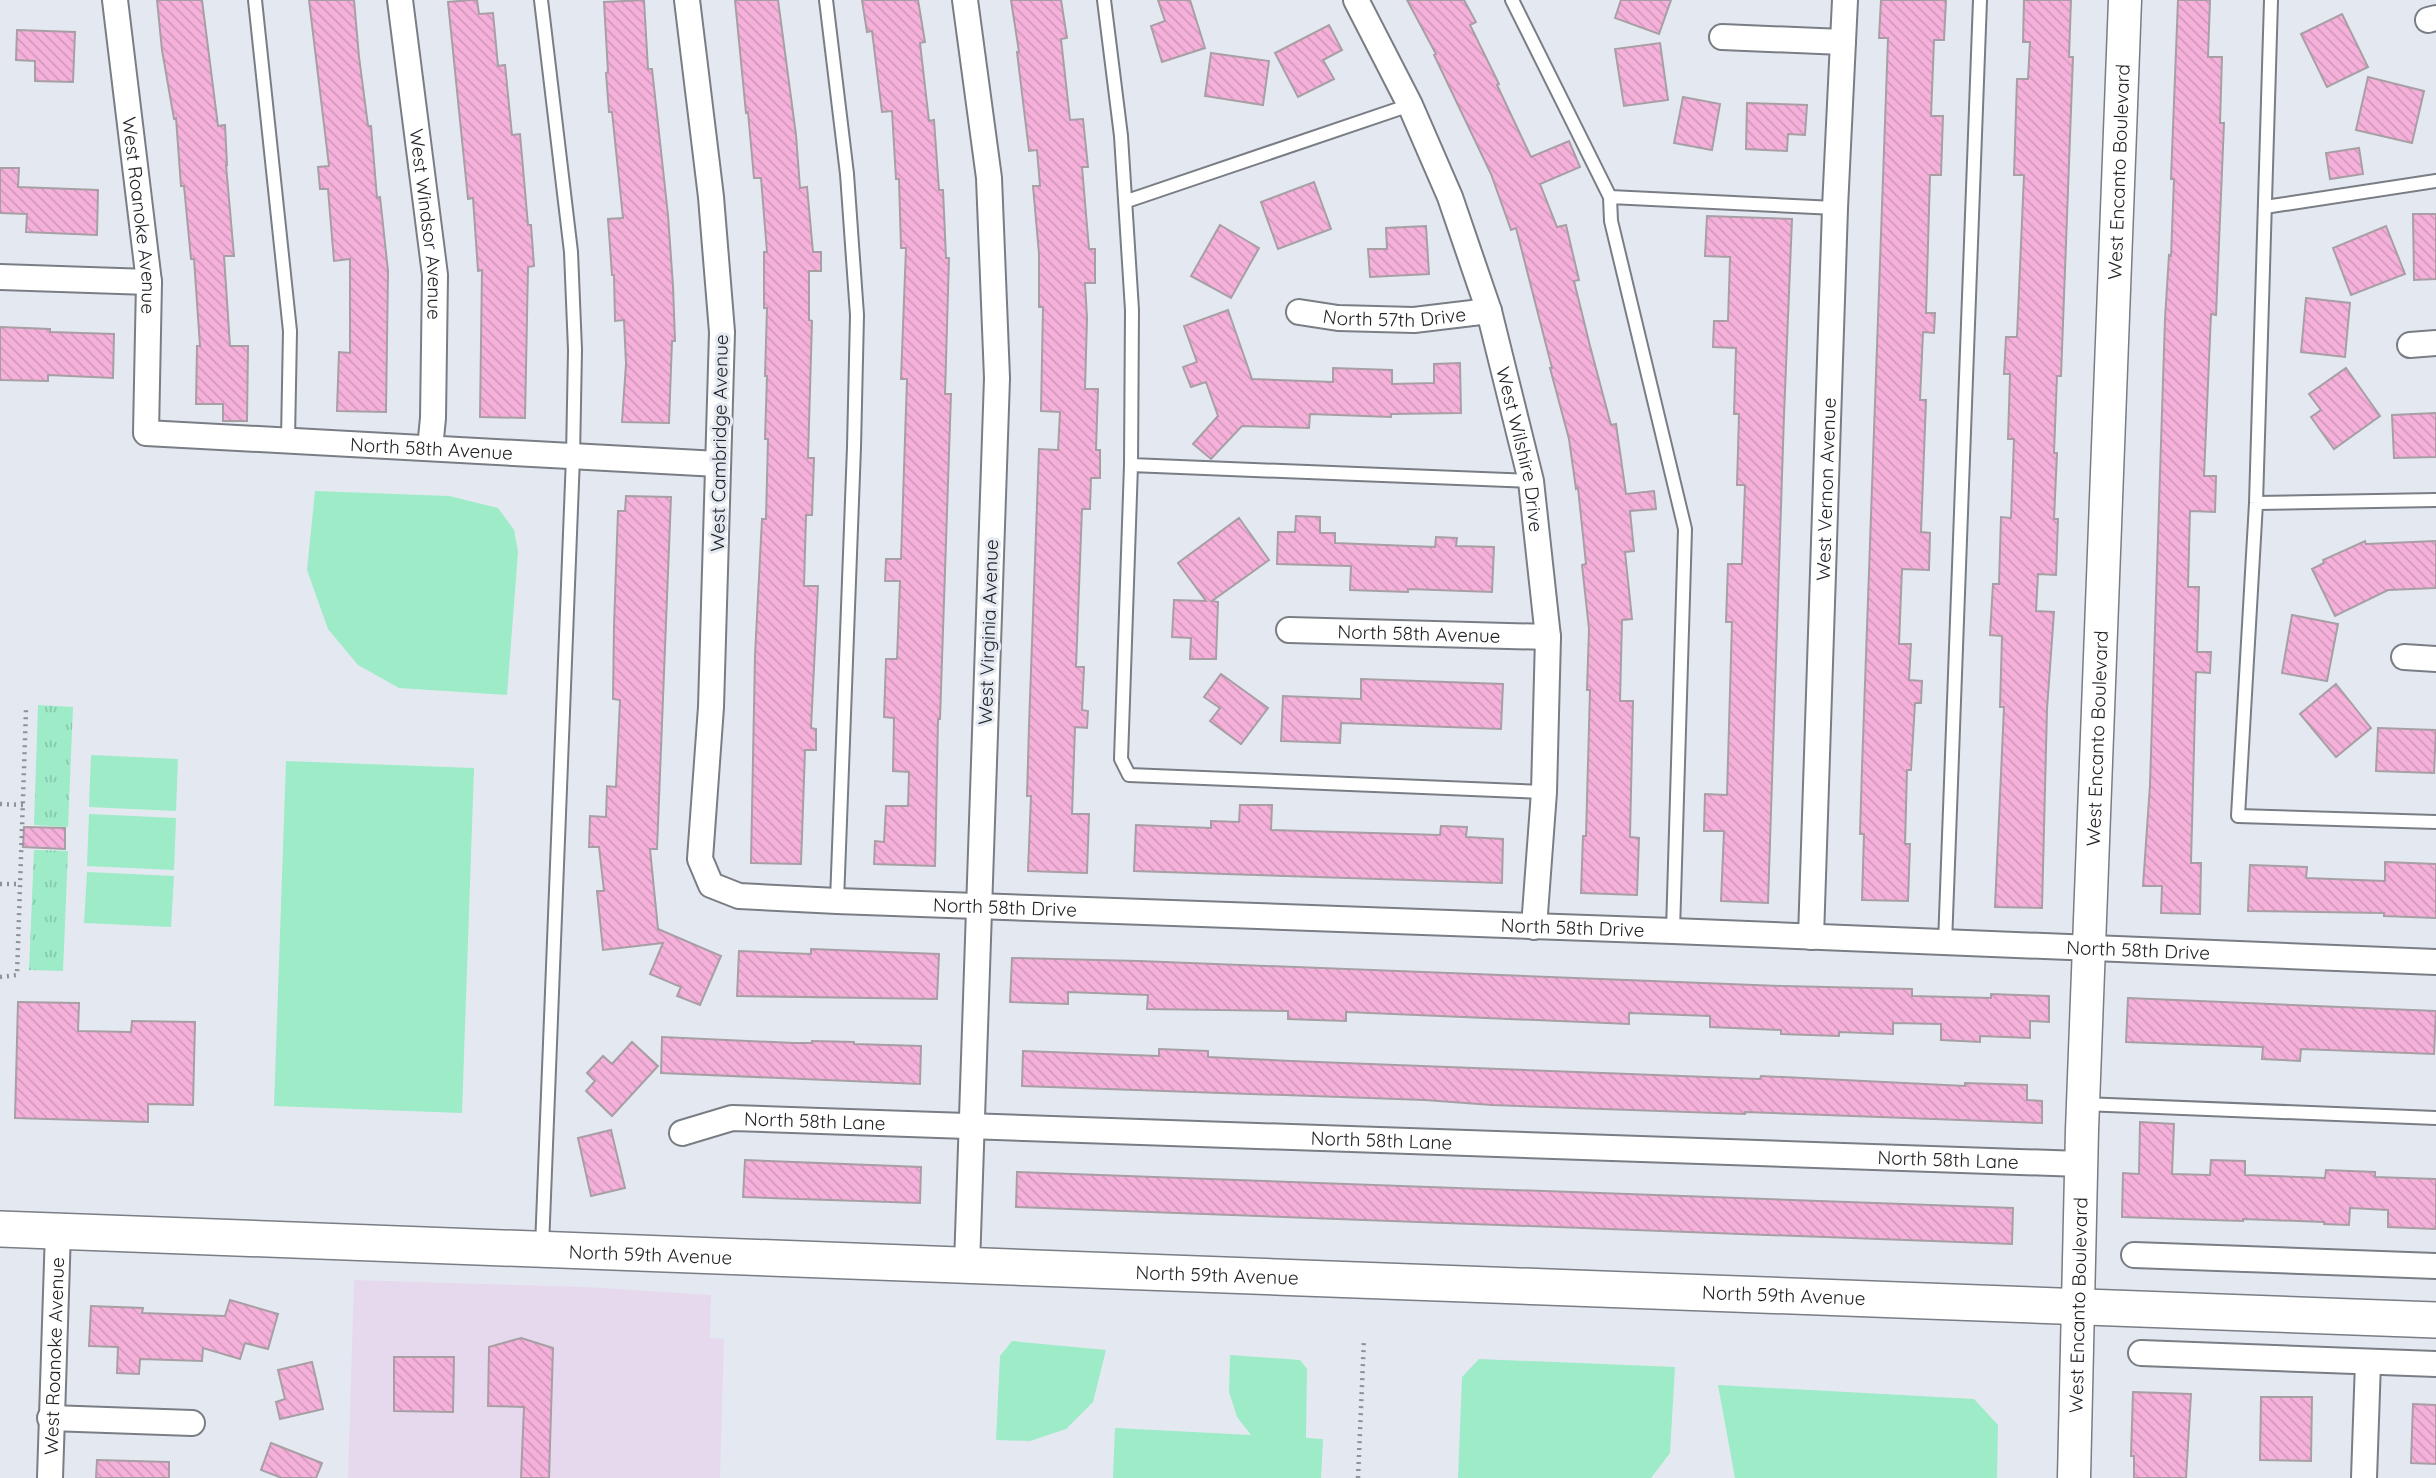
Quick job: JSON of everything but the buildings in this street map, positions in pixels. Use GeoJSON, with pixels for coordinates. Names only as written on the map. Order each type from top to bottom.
{"type":"FeatureCollection","features":[{"type":"Feature","properties":{"kind":"main road","name":"North 59th Avenue"},"geometry":{"type":"LineString","coordinates":[[0,1229],[2436,1320]]}},
{"type":"Feature","properties":{"kind":"street","name":"West Roanoke Avenue"},"geometry":{"type":"LineString","coordinates":[[115,0],[149,282],[146,433]]}},
{"type":"Feature","properties":{"kind":"street","name":"West Windsor Avenue"},"geometry":{"type":"LineString","coordinates":[[400,0],[435,275],[433,418],[430,448]]}},
{"type":"Feature","properties":{"kind":"street","name":"West Cambridge Avenue"},"geometry":{"type":"LineString","coordinates":[[687,0],[711,197],[722,332],[711,707],[700,859],[711,885]]}},
{"type":"Feature","properties":{"kind":"street","name":"West Virginia Avenue"},"geometry":{"type":"LineString","coordinates":[[965,0],[989,178],[997,378],[967,1265]]}},
{"type":"Feature","properties":{"kind":"street","name":"West Wilshire Drive"},"geometry":{"type":"LineString","coordinates":[[1356,0],[1410,105],[1450,197],[1489,311],[1531,481],[1548,637],[1544,792],[1534,927]]}},
{"type":"Feature","properties":{"kind":"street","name":"West Vernon Avenue"},"geometry":{"type":"LineString","coordinates":[[1811,937],[1844,0]]}},
{"type":"Feature","properties":{"kind":"street","name":"West Encanto Boulevard"},"geometry":{"type":"LineString","coordinates":[[2074,1478],[2088,950],[2125,0]]}},
{"type":"Feature","properties":{"kind":"street"},"geometry":{"type":"LineString","coordinates":[[1722,37],[1843,42]]}},
{"type":"Feature","properties":{"kind":"street"},"geometry":{"type":"LineString","coordinates":[[0,277],[149,282]]}},
{"type":"Feature","properties":{"kind":"street","name":"North 57th Drive"},"geometry":{"type":"LineString","coordinates":[[1299,312],[1338,318],[1414,320],[1489,311]]}},
{"type":"Feature","properties":{"kind":"street"},"geometry":{"type":"LineString","coordinates":[[2410,345],[2436,343]]}},
{"type":"Feature","properties":{"kind":"street","name":"North 58th Avenue"},"geometry":{"type":"LineString","coordinates":[[146,433],[718,464]]}},
{"type":"Feature","properties":{"kind":"street","name":"North 58th Avenue"},"geometry":{"type":"LineString","coordinates":[[1289,630],[1548,637]]}},
{"type":"Feature","properties":{"kind":"street"},"geometry":{"type":"LineString","coordinates":[[2404,657],[2436,659]]}},
{"type":"Feature","properties":{"kind":"street","name":"North 58th Drive"},"geometry":{"type":"LineString","coordinates":[[711,885],[739,896],[837,901],[2436,962]]}},
{"type":"Feature","properties":{"kind":"street","name":"North 58th Lane"},"geometry":{"type":"LineString","coordinates":[[682,1133],[732,1118],[2081,1164]]}},
{"type":"Feature","properties":{"kind":"street","name":"West Roanoke Avenue"},"geometry":{"type":"LineString","coordinates":[[50,1478],[58,1231]]}},
{"type":"Feature","properties":{"kind":"street"},"geometry":{"type":"LineString","coordinates":[[2133,1255],[2436,1266]]}},
{"type":"Feature","properties":{"kind":"street"},"geometry":{"type":"LineString","coordinates":[[2141,1353],[2436,1364]]}},
{"type":"Feature","properties":{"kind":"street"},"geometry":{"type":"LineString","coordinates":[[2364,1478],[2368,1362]]}},
{"type":"Feature","properties":{"kind":"street"},"geometry":{"type":"LineString","coordinates":[[50,1418],[192,1423]]}},
{"type":"Feature","properties":{"kind":"lane"},"geometry":{"type":"LineString","coordinates":[[256,0],[290,331],[288,439]]}},
{"type":"Feature","properties":{"kind":"lane"},"geometry":{"type":"LineString","coordinates":[[541,0],[571,252],[575,350],[542,1251]]}},
{"type":"Feature","properties":{"kind":"lane"},"geometry":{"type":"LineString","coordinates":[[826,0],[847,174],[857,316],[837,901]]}},
{"type":"Feature","properties":{"kind":"lane"},"geometry":{"type":"LineString","coordinates":[[1104,0],[1127,201],[1132,310],[1131,465],[1121,759],[1129,775],[1544,792]]}},
{"type":"Feature","properties":{"kind":"lane"},"geometry":{"type":"LineString","coordinates":[[1511,0],[1610,197],[1611,220],[1685,529],[1673,931]]}},
{"type":"Feature","properties":{"kind":"lane"},"geometry":{"type":"LineString","coordinates":[[1945,944],[1980,0]]}},
{"type":"Feature","properties":{"kind":"lane"},"geometry":{"type":"LineString","coordinates":[[2271,0],[2256,503],[2238,816],[2436,822]]}},
{"type":"Feature","properties":{"kind":"lane"},"geometry":{"type":"LineString","coordinates":[[1127,201],[1410,105]]}},
{"type":"Feature","properties":{"kind":"lane"},"geometry":{"type":"LineString","coordinates":[[2265,207],[2436,181]]}},
{"type":"Feature","properties":{"kind":"lane"},"geometry":{"type":"LineString","coordinates":[[1610,197],[1835,208]]}},
{"type":"Feature","properties":{"kind":"lane"},"geometry":{"type":"LineString","coordinates":[[1131,465],[1531,481]]}},
{"type":"Feature","properties":{"kind":"lane"},"geometry":{"type":"LineString","coordinates":[[2256,503],[2436,500]]}},
{"type":"Feature","properties":{"kind":"lane"},"geometry":{"type":"LineString","coordinates":[[2083,1104],[2436,1118]]}},
{"type":"Feature","properties":{"kind":"path"},"geometry":{"type":"LineString","coordinates":[[0,977],[17,975],[26,710]]}},
{"type":"Feature","properties":{"kind":"path"},"geometry":{"type":"LineString","coordinates":[[0,804],[23,805]]}},
{"type":"Feature","properties":{"kind":"path"},"geometry":{"type":"LineString","coordinates":[[0,884],[20,884]]}},
{"type":"Feature","properties":{"kind":"path"},"geometry":{"type":"LineString","coordinates":[[1358,1478],[1364,1339]]}},
{"type":"Feature","properties":{"kind":"shaded area"},"geometry":{"type":"Polygon","coordinates":[[[354,1280],[586,1287],[711,1295],[710,1338],[724,1339],[720,1478],[348,1478],[354,1280]]]}},
{"type":"Feature","properties":{"kind":"green space"},"geometry":{"type":"Polygon","coordinates":[[[315,491],[449,496],[498,508],[514,530],[518,552],[507,695],[399,688],[358,665],[328,629],[307,570],[315,491]]]}},
{"type":"Feature","properties":{"kind":"green space"},"geometry":{"type":"Polygon","coordinates":[[[38,705],[73,707],[68,827],[34,825],[38,705]]]}},
{"type":"Feature","properties":{"kind":"green space"},"geometry":{"type":"Polygon","coordinates":[[[91,755],[178,759],[176,811],[89,807],[91,755]]]}},
{"type":"Feature","properties":{"kind":"green space"},"geometry":{"type":"Polygon","coordinates":[[[286,761],[474,768],[462,1113],[274,1106],[286,761]]]}},
{"type":"Feature","properties":{"kind":"green space"},"geometry":{"type":"Polygon","coordinates":[[[89,814],[176,818],[174,870],[87,866],[89,814]]]}},
{"type":"Feature","properties":{"kind":"green space"},"geometry":{"type":"Polygon","coordinates":[[[34,850],[68,851],[63,971],[29,970],[34,850]]]}},
{"type":"Feature","properties":{"kind":"green space"},"geometry":{"type":"Polygon","coordinates":[[[87,872],[174,876],[171,927],[84,923],[87,872]]]}},
{"type":"Feature","properties":{"kind":"green space"},"geometry":{"type":"Polygon","coordinates":[[[1012,1341],[1106,1350],[1093,1402],[1066,1429],[1030,1441],[996,1440],[1000,1356],[1012,1341]]]}},
{"type":"Feature","properties":{"kind":"green space"},"geometry":{"type":"Polygon","coordinates":[[[1230,1355],[1300,1360],[1307,1369],[1306,1438],[1323,1439],[1321,1478],[1113,1478],[1115,1428],[1251,1435],[1237,1417],[1229,1392],[1230,1355]]]}},
{"type":"Feature","properties":{"kind":"green space"},"geometry":{"type":"Polygon","coordinates":[[[1479,1359],[1675,1367],[1670,1453],[1651,1478],[1458,1478],[1462,1377],[1479,1359]]]}},
{"type":"Feature","properties":{"kind":"green space"},"geometry":{"type":"Polygon","coordinates":[[[1718,1385],[1974,1399],[1998,1425],[1997,1478],[1735,1478],[1718,1385]]]}}]}
